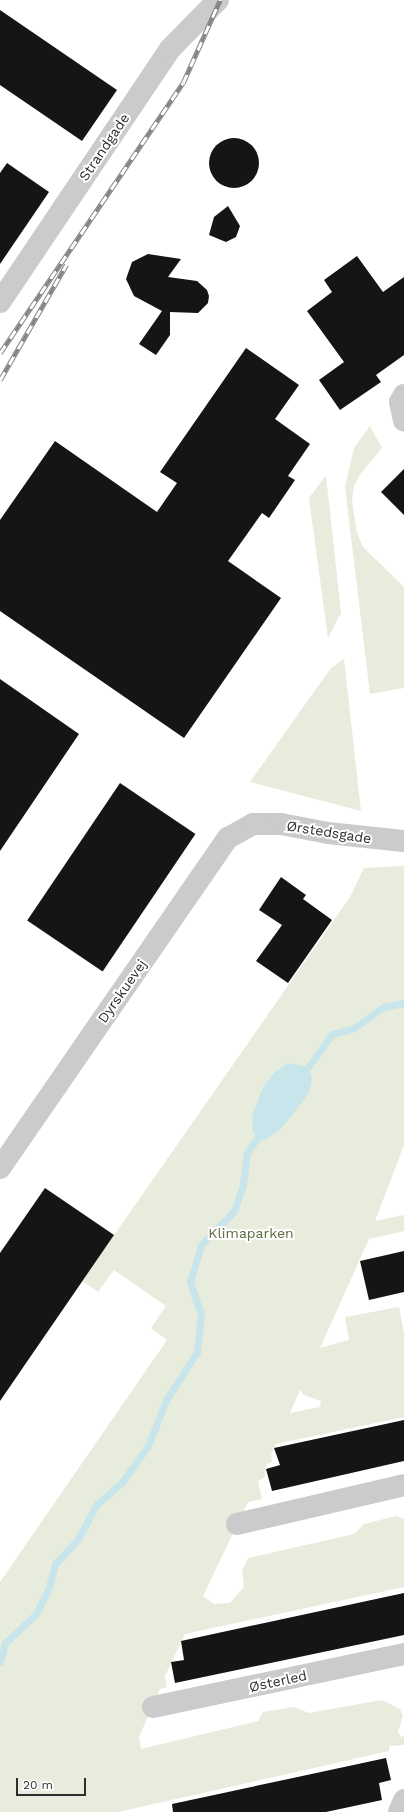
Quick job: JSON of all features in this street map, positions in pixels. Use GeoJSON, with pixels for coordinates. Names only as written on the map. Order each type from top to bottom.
{"type":"FeatureCollection","features":[{"type":"Feature","properties":{"kind":"street","name":"Strandgade"},"geometry":{"type":"LineString","coordinates":[[0,302],[170,49],[218,0]]}},
{"type":"Feature","properties":{"kind":"street","name":"Ørstedsgade"},"geometry":{"type":"LineString","coordinates":[[253,824],[281,824],[328,833],[404,841]]}},
{"type":"Feature","properties":{"kind":"street","name":"Dyrskuevej"},"geometry":{"type":"LineString","coordinates":[[0,1168],[228,838],[253,824]]}},
{"type":"Feature","properties":{"kind":"street"},"geometry":{"type":"LineString","coordinates":[[237,1524],[404,1485]]}},
{"type":"Feature","properties":{"kind":"street","name":"Østerled"},"geometry":{"type":"LineString","coordinates":[[153,1707],[404,1654]]}},
{"type":"Feature","properties":{"kind":"street"},"geometry":{"type":"LineString","coordinates":[[399,1812],[404,1800]]}},
{"type":"Feature","properties":{"kind":"green space"},"geometry":{"type":"Polygon","coordinates":[[[370,426],[382,448],[361,473],[354,486],[352,501],[357,533],[363,547],[404,587],[404,688],[370,694],[345,487],[354,448],[370,426]]]}},
{"type":"Feature","properties":{"kind":"green space"},"geometry":{"type":"Polygon","coordinates":[[[326,475],[341,613],[328,638],[309,498],[326,475]]]}},
{"type":"Feature","properties":{"kind":"green space"},"geometry":{"type":"Polygon","coordinates":[[[344,659],[361,811],[250,782],[331,668],[344,659]]]}},
{"type":"Feature","properties":{"kind":"green space","name":"Klimaparken"},"geometry":{"type":"Polygon","coordinates":[[[404,866],[404,1145],[375,1221],[404,1215],[404,1231],[369,1239],[320,1348],[349,1340],[345,1317],[399,1307],[404,1333],[404,1417],[276,1444],[271,1455],[272,1462],[266,1464],[265,1477],[258,1481],[262,1499],[248,1502],[203,1596],[214,1604],[230,1603],[244,1587],[242,1571],[248,1558],[354,1534],[364,1524],[396,1516],[404,1519],[404,1587],[185,1634],[165,1676],[167,1687],[160,1689],[139,1737],[141,1749],[258,1721],[263,1712],[294,1707],[309,1713],[382,1700],[400,1709],[403,1716],[398,1732],[401,1737],[404,1736],[404,1745],[389,1746],[389,1751],[118,1812],[0,1812],[0,1582],[167,1340],[151,1328],[166,1306],[114,1270],[98,1292],[82,1281],[350,897],[364,868],[404,866]],[[300,1390],[290,1413],[320,1407],[321,1401],[304,1395],[300,1390]]]}},
{"type":"Feature","properties":{"kind":"water"},"geometry":{"type":"Polygon","coordinates":[[[288,1063],[309,1067],[312,1079],[309,1093],[282,1128],[265,1140],[257,1138],[252,1130],[253,1113],[264,1085],[276,1071],[288,1063]]]}},
{"type":"Feature","properties":{"kind":"building"},"geometry":{"type":"Polygon","coordinates":[[[0,10],[117,90],[82,141],[0,85],[0,10]]]}},
{"type":"Feature","properties":{"kind":"building"},"geometry":{"type":"Polygon","coordinates":[[[229,138],[239,138],[252,145],[259,158],[259,168],[252,181],[239,188],[229,188],[220,184],[213,177],[209,168],[209,158],[213,149],[220,142],[229,138]]]}},
{"type":"Feature","properties":{"kind":"building"},"geometry":{"type":"Polygon","coordinates":[[[7,163],[49,192],[0,264],[0,173],[7,163]]]}},
{"type":"Feature","properties":{"kind":"building"},"geometry":{"type":"Polygon","coordinates":[[[228,206],[240,226],[236,237],[226,242],[209,235],[214,217],[228,206]]]}},
{"type":"Feature","properties":{"kind":"building"},"geometry":{"type":"Polygon","coordinates":[[[148,254],[181,259],[168,277],[197,281],[207,290],[209,296],[208,303],[198,313],[170,312],[170,335],[156,355],[139,344],[162,311],[134,296],[126,279],[132,262],[148,254]]]}},
{"type":"Feature","properties":{"kind":"building"},"geometry":{"type":"Polygon","coordinates":[[[357,256],[383,292],[404,277],[404,355],[376,375],[381,382],[340,410],[319,380],[344,362],[307,311],[332,292],[324,280],[357,256]]]}},
{"type":"Feature","properties":{"kind":"building"},"geometry":{"type":"Polygon","coordinates":[[[246,348],[299,385],[275,419],[310,444],[288,476],[295,480],[269,518],[262,513],[228,561],[281,598],[184,738],[0,611],[0,520],[55,441],[157,512],[177,483],[160,472],[246,348]]]}},
{"type":"Feature","properties":{"kind":"building"},"geometry":{"type":"Polygon","coordinates":[[[404,469],[404,515],[381,492],[404,469]]]}},
{"type":"Feature","properties":{"kind":"building"},"geometry":{"type":"Polygon","coordinates":[[[0,679],[79,734],[0,851],[0,679]]]}},
{"type":"Feature","properties":{"kind":"building"},"geometry":{"type":"Polygon","coordinates":[[[120,783],[195,834],[103,972],[27,921],[120,783]]]}},
{"type":"Feature","properties":{"kind":"building"},"geometry":{"type":"Polygon","coordinates":[[[281,877],[306,895],[303,899],[332,920],[288,983],[256,961],[282,925],[259,910],[281,877]]]}},
{"type":"Feature","properties":{"kind":"building"},"geometry":{"type":"Polygon","coordinates":[[[45,1188],[114,1235],[0,1401],[0,1253],[45,1188]]]}},
{"type":"Feature","properties":{"kind":"building"},"geometry":{"type":"Polygon","coordinates":[[[404,1251],[404,1292],[369,1300],[360,1261],[404,1251]]]}},
{"type":"Feature","properties":{"kind":"building"},"geometry":{"type":"Polygon","coordinates":[[[404,1420],[404,1461],[272,1491],[266,1469],[280,1465],[274,1448],[404,1420]]]}},
{"type":"Feature","properties":{"kind":"building"},"geometry":{"type":"Polygon","coordinates":[[[404,1593],[404,1635],[175,1683],[171,1662],[184,1660],[181,1641],[404,1593]]]}},
{"type":"Feature","properties":{"kind":"building"},"geometry":{"type":"Polygon","coordinates":[[[386,1758],[391,1780],[379,1783],[382,1800],[326,1812],[173,1812],[172,1804],[386,1758]]]}},
{"type":"Feature","properties":{"kind":"waterway"},"geometry":{"type":"LineString","coordinates":[[304,1073],[332,1034],[354,1028],[383,1007],[404,1003]]}},
{"type":"Feature","properties":{"kind":"waterway"},"geometry":{"type":"LineString","coordinates":[[0,1662],[5,1643],[36,1614],[49,1587],[55,1564],[78,1539],[97,1504],[122,1482],[148,1446],[166,1400],[197,1352],[201,1314],[190,1282],[201,1245],[234,1211],[243,1185],[247,1153],[262,1131]]}},
{"type":"Feature","properties":{"kind":"railway"},"geometry":{"type":"LineString","coordinates":[[0,353],[183,83],[220,0]]}},
{"type":"Feature","properties":{"kind":"railway"},"geometry":{"type":"LineString","coordinates":[[0,380],[66,265]]}}]}
